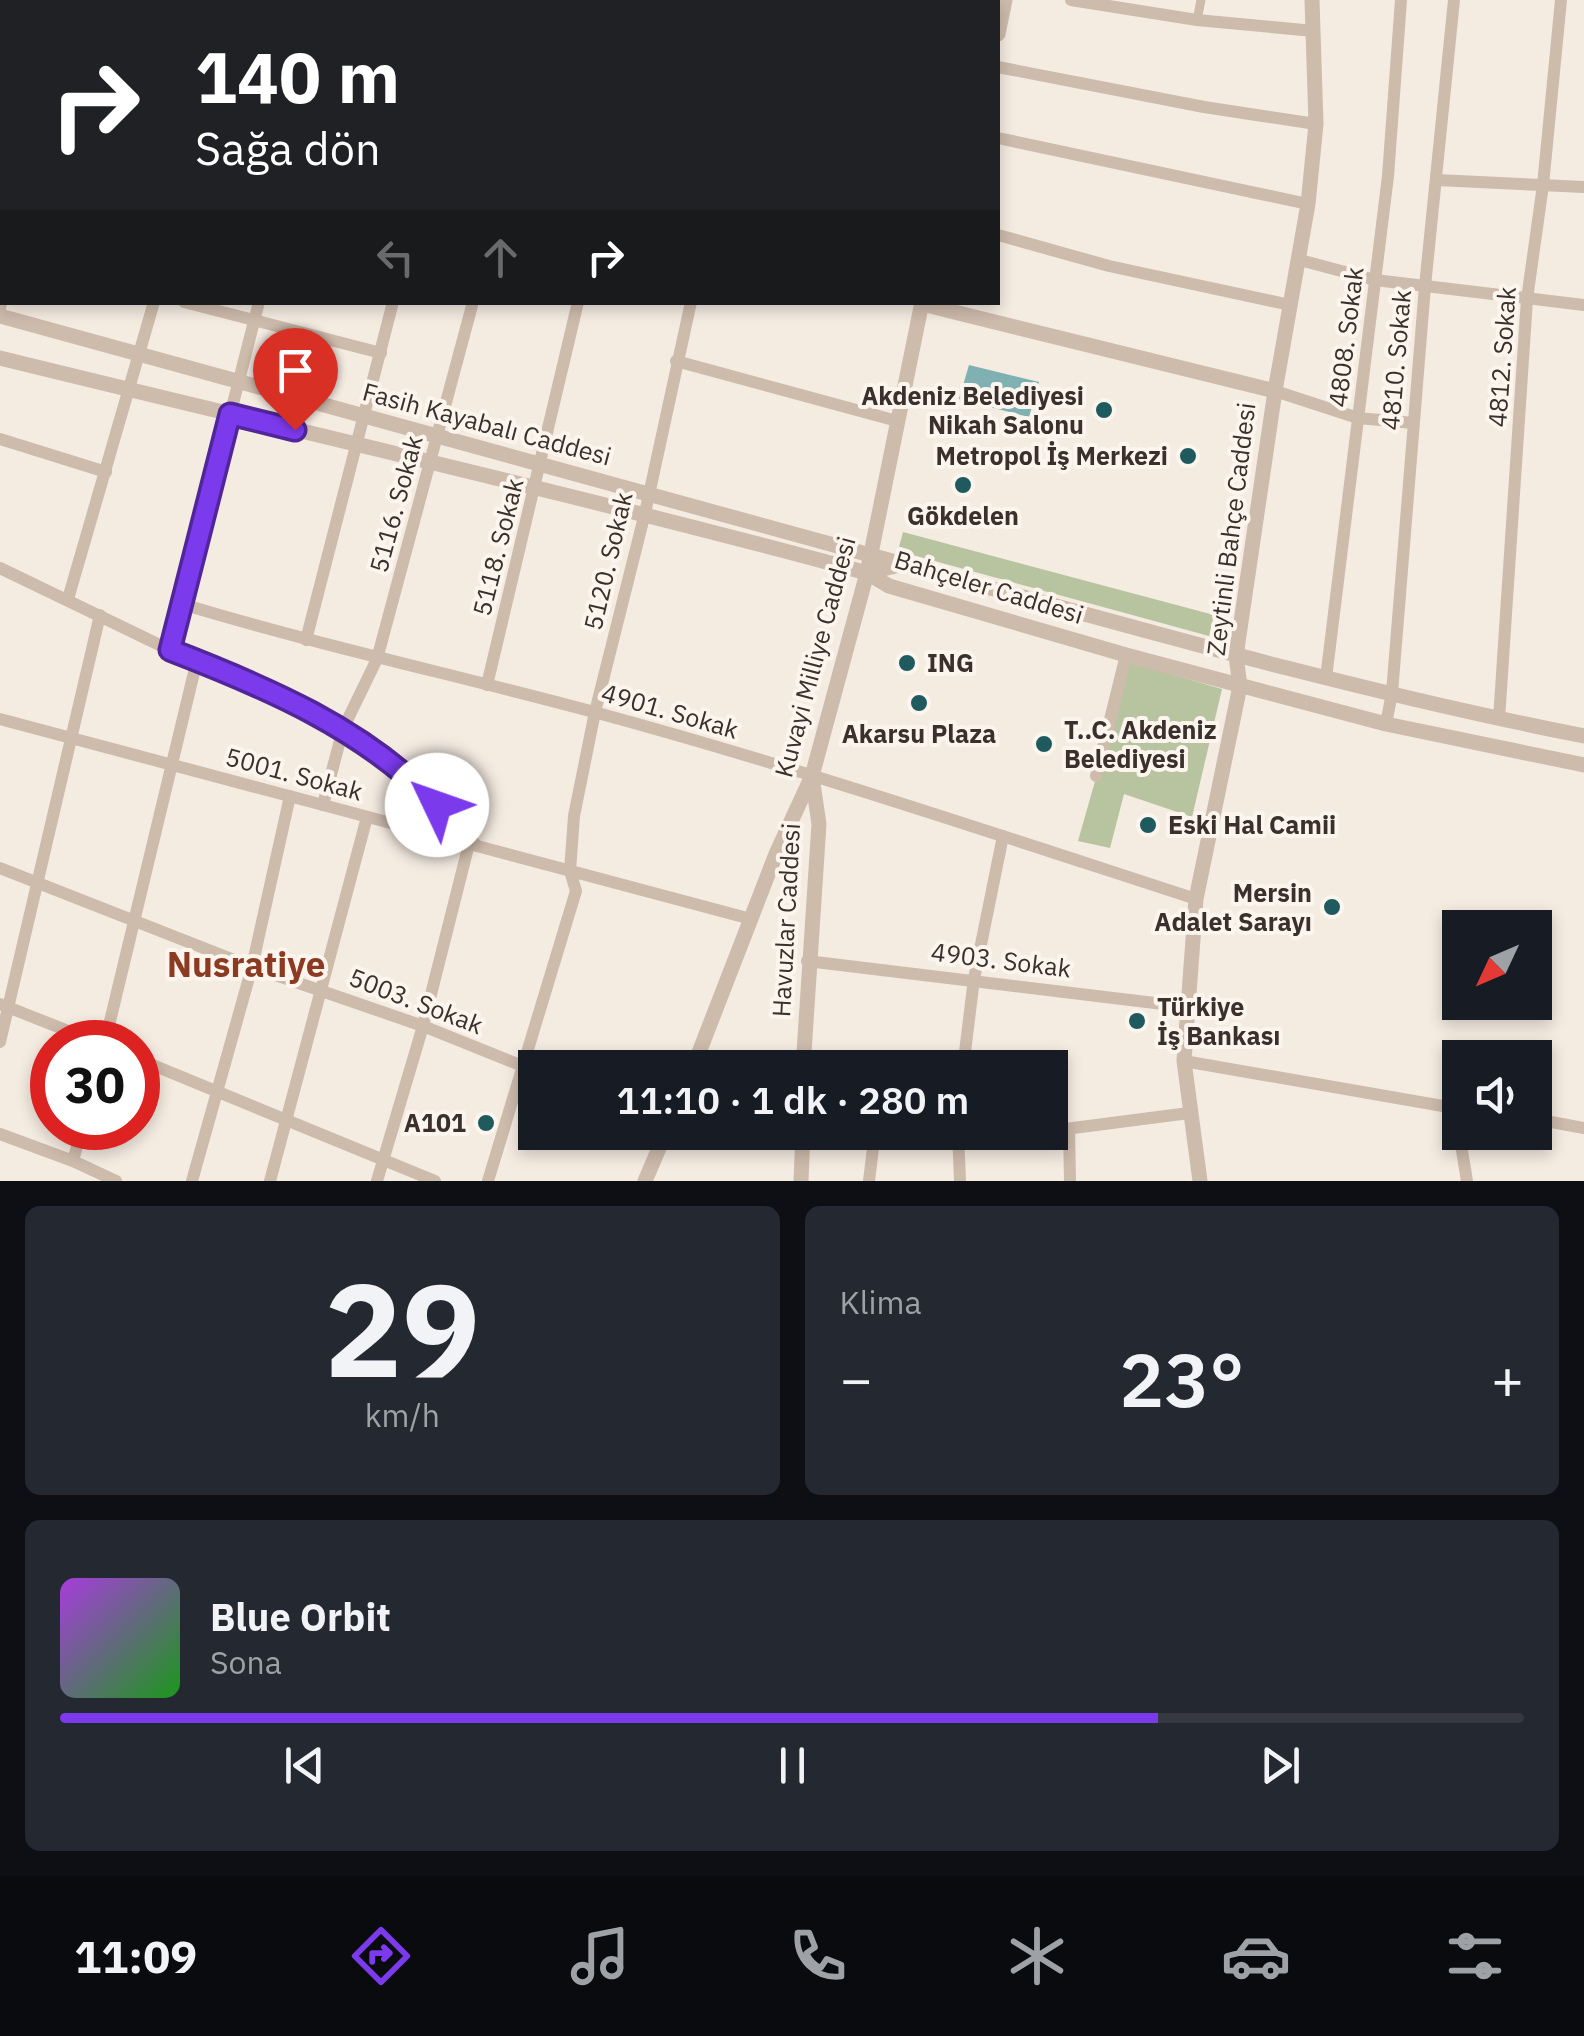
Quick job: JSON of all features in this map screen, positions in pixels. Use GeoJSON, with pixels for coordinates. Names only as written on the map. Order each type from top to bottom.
{"type":"FeatureCollection","features":[{"type":"Feature","properties":{"kind":"street"},"geometry":{"type":"LineString","coordinates":[[1000,26],[1006,0]]}},
{"type":"Feature","properties":{"kind":"street"},"geometry":{"type":"LineString","coordinates":[[1071,0],[1197,20],[1314,31]]}},
{"type":"Feature","properties":{"kind":"street"},"geometry":{"type":"LineString","coordinates":[[1197,20],[1201,0]]}},
{"type":"Feature","properties":{"kind":"street","name":"Zeytinli Bahçe Caddesi"},"geometry":{"type":"LineString","coordinates":[[1200,1181],[1184,1061],[1196,899],[1240,686],[1236,656],[1275,391],[1308,204],[1316,124],[1312,0]]}},
{"type":"Feature","properties":{"kind":"street","name":"4808. Sokak"},"geometry":{"type":"LineString","coordinates":[[1326,678],[1388,176],[1401,0]]}},
{"type":"Feature","properties":{"kind":"street","name":"4810. Sokak"},"geometry":{"type":"LineString","coordinates":[[1386,724],[1392,693],[1413,423],[1454,0]]}},
{"type":"Feature","properties":{"kind":"street","name":"4812. Sokak"},"geometry":{"type":"LineString","coordinates":[[1500,719],[1527,298],[1543,185],[1560,0]]}},
{"type":"Feature","properties":{"kind":"street"},"geometry":{"type":"LineString","coordinates":[[1000,66],[1204,107],[1316,124]]}},
{"type":"Feature","properties":{"kind":"street"},"geometry":{"type":"LineString","coordinates":[[1000,138],[1308,204]]}},
{"type":"Feature","properties":{"kind":"street"},"geometry":{"type":"LineString","coordinates":[[1437,180],[1584,187]]}},
{"type":"Feature","properties":{"kind":"street"},"geometry":{"type":"LineString","coordinates":[[1000,236],[1109,266],[1290,305]]}},
{"type":"Feature","properties":{"kind":"street"},"geometry":{"type":"LineString","coordinates":[[1300,260],[1375,280],[1584,305]]}},
{"type":"Feature","properties":{"kind":"street"},"geometry":{"type":"LineString","coordinates":[[68,598],[153,305]]}},
{"type":"Feature","properties":{"kind":"street"},"geometry":{"type":"LineString","coordinates":[[196,305],[381,353]]}},
{"type":"Feature","properties":{"kind":"street"},"geometry":{"type":"LineString","coordinates":[[170,650],[258,305]]}},
{"type":"Feature","properties":{"kind":"street"},"geometry":{"type":"LineString","coordinates":[[306,640],[393,305]]}},
{"type":"Feature","properties":{"kind":"street","name":"5116. Sokak"},"geometry":{"type":"LineString","coordinates":[[323,805],[343,729],[377,659],[472,305]]}},
{"type":"Feature","properties":{"kind":"street","name":"5118. Sokak"},"geometry":{"type":"LineString","coordinates":[[487,685],[577,305]]}},
{"type":"Feature","properties":{"kind":"street","name":"5120. Sokak"},"geometry":{"type":"LineString","coordinates":[[534,1050],[576,892],[570,871],[574,816],[594,712],[645,513],[691,305]]}},
{"type":"Feature","properties":{"kind":"street","name":"Kuvayi Milliye Caddesi"},"geometry":{"type":"LineString","coordinates":[[699,1050],[812,776],[867,573],[922,305]]}},
{"type":"Feature","properties":{"kind":"street"},"geometry":{"type":"LineString","coordinates":[[930,305],[1275,391],[1358,418],[1413,423]]}},
{"type":"Feature","properties":{"kind":"street","name":"Fasih Kayabalı Caddesi"},"geometry":{"type":"LineString","coordinates":[[0,312],[239,382],[903,564]]}},
{"type":"Feature","properties":{"kind":"street","name":"Fasih Kayabalı Caddesi"},"geometry":{"type":"LineString","coordinates":[[0,358],[536,490],[645,513],[867,573]]}},
{"type":"Feature","properties":{"kind":"street"},"geometry":{"type":"LineString","coordinates":[[676,362],[897,421]]}},
{"type":"Feature","properties":{"kind":"street"},"geometry":{"type":"LineString","coordinates":[[0,439],[106,472]]}},
{"type":"Feature","properties":{"kind":"street","name":"Bahçeler Caddesi"},"geometry":{"type":"LineString","coordinates":[[867,573],[903,564],[1236,656],[1584,736]]}},
{"type":"Feature","properties":{"kind":"street"},"geometry":{"type":"LineString","coordinates":[[0,568],[170,650],[248,680],[343,729],[418,784],[473,845],[377,1181]]}},
{"type":"Feature","properties":{"kind":"street","name":"Bahçeler Caddesi"},"geometry":{"type":"LineString","coordinates":[[867,573],[889,586],[1240,686],[1386,724],[1584,766]]}},
{"type":"Feature","properties":{"kind":"street","name":"4901. Sokak"},"geometry":{"type":"LineString","coordinates":[[182,604],[377,659],[594,712],[812,776],[1196,899]]}},
{"type":"Feature","properties":{"kind":"street"},"geometry":{"type":"LineString","coordinates":[[0,1042],[4,1006],[100,614]]}},
{"type":"Feature","properties":{"kind":"street"},"geometry":{"type":"LineString","coordinates":[[1096,776],[1126,655]]}},
{"type":"Feature","properties":{"kind":"street"},"geometry":{"type":"LineString","coordinates":[[110,1020],[197,660]]}},
{"type":"Feature","properties":{"kind":"street","name":"5001. Sokak"},"geometry":{"type":"LineString","coordinates":[[0,719],[751,919]]}},
{"type":"Feature","properties":{"kind":"street","name":"Havuzlar Caddesi"},"geometry":{"type":"LineString","coordinates":[[803,1050],[818,824],[812,776]]}},
{"type":"Feature","properties":{"kind":"street"},"geometry":{"type":"LineString","coordinates":[[192,1181],[252,967],[290,796]]}},
{"type":"Feature","properties":{"kind":"street"},"geometry":{"type":"LineString","coordinates":[[270,1181],[367,817]]}},
{"type":"Feature","properties":{"kind":"street"},"geometry":{"type":"LineString","coordinates":[[965,1050],[974,979],[1003,836]]}},
{"type":"Feature","properties":{"kind":"street","name":"5003. Sokak"},"geometry":{"type":"LineString","coordinates":[[0,868],[252,967],[424,1026],[518,1064]]}},
{"type":"Feature","properties":{"kind":"street","name":"4903. Sokak"},"geometry":{"type":"LineString","coordinates":[[807,961],[1188,1006]]}},
{"type":"Feature","properties":{"kind":"street"},"geometry":{"type":"LineString","coordinates":[[4,1006],[40,1020]]}},
{"type":"Feature","properties":{"kind":"street"},"geometry":{"type":"LineString","coordinates":[[1184,1061],[1442,1106]]}},
{"type":"Feature","properties":{"kind":"street"},"geometry":{"type":"LineString","coordinates":[[160,1067],[435,1181]]}},
{"type":"Feature","properties":{"kind":"street","name":"5120. Sokak"},"geometry":{"type":"LineString","coordinates":[[488,1181],[518,1099]]}},
{"type":"Feature","properties":{"kind":"street"},"geometry":{"type":"LineString","coordinates":[[1070,1181],[1068,1129],[1189,1113]]}},
{"type":"Feature","properties":{"kind":"street"},"geometry":{"type":"LineString","coordinates":[[1552,1122],[1584,1128]]}},
{"type":"Feature","properties":{"kind":"street"},"geometry":{"type":"LineString","coordinates":[[0,1134],[116,1181]]}},
{"type":"Feature","properties":{"kind":"street"},"geometry":{"type":"LineString","coordinates":[[73,1161],[76,1150]]}},
{"type":"Feature","properties":{"kind":"street"},"geometry":{"type":"LineString","coordinates":[[646,1181],[659,1150]]}},
{"type":"Feature","properties":{"kind":"street"},"geometry":{"type":"LineString","coordinates":[[801,1181],[802,1150]]}},
{"type":"Feature","properties":{"kind":"street"},"geometry":{"type":"LineString","coordinates":[[869,1181],[873,1150]]}},
{"type":"Feature","properties":{"kind":"street"},"geometry":{"type":"LineString","coordinates":[[959,1150],[960,1181]]}},
{"type":"Feature","properties":{"kind":"street"},"geometry":{"type":"LineString","coordinates":[[1464,1150],[1468,1181]]}},
{"type":"Feature","properties":{"kind":"green space"},"geometry":{"type":"Polygon","coordinates":[[[903,532],[1214,615],[1209,636],[898,551],[903,532]]]}},
{"type":"Feature","properties":{"kind":"green space"},"geometry":{"type":"Polygon","coordinates":[[[1129,662],[1222,689],[1192,817],[1124,794],[1110,848],[1078,841],[1129,662]]]}},
{"type":"Feature","properties":{"kind":"water"},"geometry":{"type":"Polygon","coordinates":[[[969,365],[1039,382],[1029,417],[959,399],[969,365]]]}},
{"type":"Feature","properties":{"kind":"place","name":"Akdeniz Belediyesi Nikah Salonu"},"geometry":{"type":"Point","coordinates":[1104,410]}},
{"type":"Feature","properties":{"kind":"place","name":"Metropol İş Merkezi"},"geometry":{"type":"Point","coordinates":[1188,456]}},
{"type":"Feature","properties":{"kind":"place","name":"Gökdelen"},"geometry":{"type":"Point","coordinates":[963,485]}},
{"type":"Feature","properties":{"kind":"place","name":"ING"},"geometry":{"type":"Point","coordinates":[907,663]}},
{"type":"Feature","properties":{"kind":"place","name":"Akarsu Plaza"},"geometry":{"type":"Point","coordinates":[919,703]}},
{"type":"Feature","properties":{"kind":"place","name":"T..C. Akdeniz Belediyesi"},"geometry":{"type":"Point","coordinates":[1044,744]}},
{"type":"Feature","properties":{"kind":"place","name":"Eski Hal Camii"},"geometry":{"type":"Point","coordinates":[1148,825]}},
{"type":"Feature","properties":{"kind":"place","name":"Mersin Adalet Sarayı"},"geometry":{"type":"Point","coordinates":[1332,907]}},
{"type":"Feature","properties":{"kind":"place","name":"Türkiye İş Bankası"},"geometry":{"type":"Point","coordinates":[1137,1021]}},
{"type":"Feature","properties":{"kind":"place","name":"A101"},"geometry":{"type":"Point","coordinates":[486,1123]}},
{"type":"Feature","properties":{"kind":"district","name":"Nusratiye"},"geometry":{"type":"Point","coordinates":[246,965]}},
{"type":"Feature","properties":{"kind":"route"},"geometry":{"type":"LineString","coordinates":[[295,430],[230,414],[170,650],[248,680],[343,729],[418,784],[437,805]]}}]}
